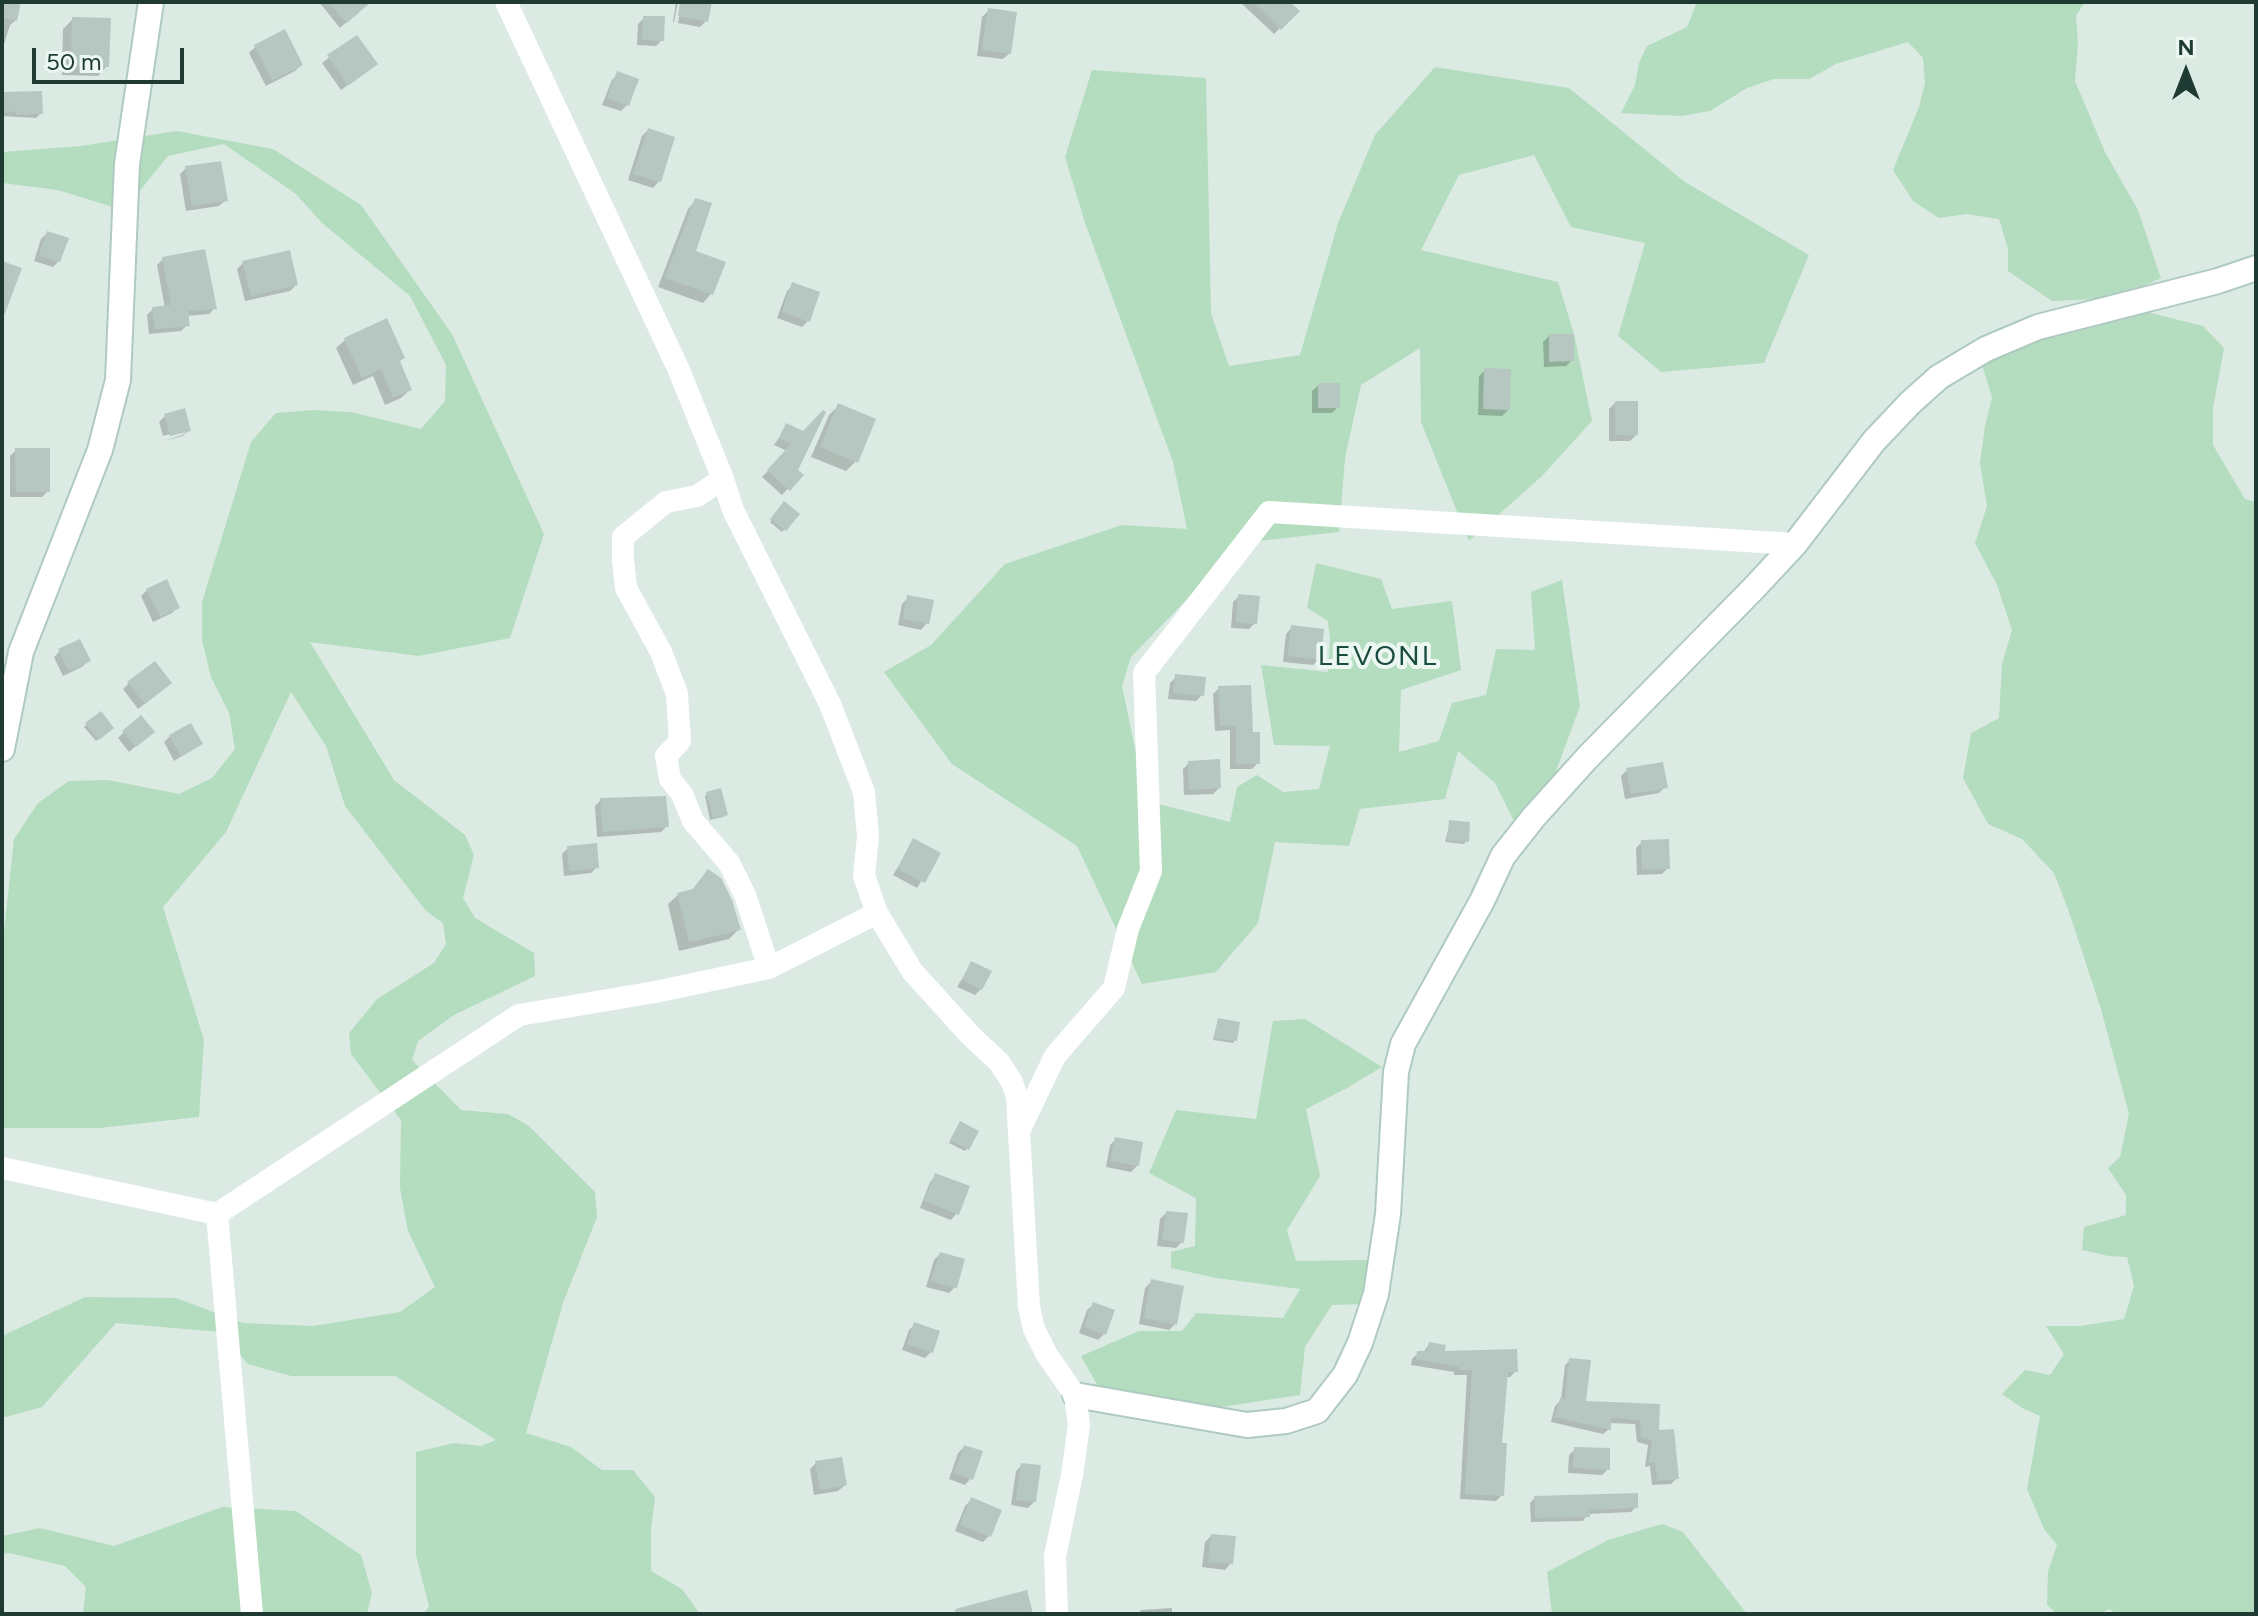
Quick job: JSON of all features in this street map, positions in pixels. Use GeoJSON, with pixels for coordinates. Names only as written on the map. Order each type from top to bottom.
{"type":"FeatureCollection","features":[{"type":"Feature","properties":{"kind":"street"},"geometry":{"type":"LineString","coordinates":[[2,749],[21,652],[100,450],[118,380],[127,164],[151,2]]}},
{"type":"Feature","properties":{"kind":"street"},"geometry":{"type":"LineString","coordinates":[[506,2],[678,368],[733,510],[830,704],[864,792],[868,836],[864,876],[877,913],[912,971],[999,1062],[1012,1082],[1017,1097],[1029,1307],[1034,1329],[1047,1355],[1075,1395],[1079,1425],[1055,1556],[1057,1614]]}},
{"type":"Feature","properties":{"kind":"street"},"geometry":{"type":"LineString","coordinates":[[1075,1395],[1247,1425],[1286,1421],[1317,1411],[1345,1375],[1360,1343],[1376,1294],[1388,1214],[1396,1072],[1403,1044],[1482,901],[1503,856],[1587,758],[1795,544],[1874,441],[1939,377],[1986,349],[2038,327],[2218,281],[2256,268]]}},
{"type":"Feature","properties":{"kind":"street"},"geometry":{"type":"LineString","coordinates":[[723,479],[697,496],[666,502],[623,537],[623,560],[626,588],[661,652],[677,694],[680,741],[666,756],[670,779],[682,794],[693,821],[729,863],[745,895],[769,968]]}},
{"type":"Feature","properties":{"kind":"street"},"geometry":{"type":"LineString","coordinates":[[1019,1132],[1055,1056],[1114,988],[1128,929],[1151,871],[1144,673],[1269,512],[1795,544]]}},
{"type":"Feature","properties":{"kind":"street"},"geometry":{"type":"LineString","coordinates":[[2,1168],[217,1214],[519,1015],[655,992],[769,968],[877,913]]}},
{"type":"Feature","properties":{"kind":"street"},"geometry":{"type":"LineString","coordinates":[[217,1214],[252,1614]]}},
{"type":"Feature","properties":{"kind":"green space"},"geometry":{"type":"Polygon","coordinates":[[[1697,2],[2085,2],[2076,16],[2078,43],[2075,81],[2105,152],[2138,210],[2161,278],[2132,291],[2099,299],[2052,301],[2008,271],[2008,249],[1999,219],[1966,214],[1939,218],[1913,201],[1893,170],[1919,107],[1925,83],[1923,58],[1908,42],[1836,64],[1809,79],[1774,79],[1747,88],[1710,111],[1681,116],[1621,113],[1635,85],[1639,63],[1647,46],[1687,27],[1697,2]]]}},
{"type":"Feature","properties":{"kind":"green space"},"geometry":{"type":"Polygon","coordinates":[[[1435,67],[1569,88],[1685,182],[1809,255],[1764,363],[1661,372],[1618,336],[1645,243],[1571,227],[1534,155],[1459,175],[1421,250],[1558,282],[1574,334],[1592,421],[1542,476],[1469,541],[1421,422],[1420,348],[1361,385],[1345,458],[1339,532],[1258,541],[1195,591],[1131,657],[1122,686],[1146,801],[1230,822],[1237,787],[1257,775],[1283,792],[1319,789],[1330,746],[1274,745],[1261,665],[1328,672],[1328,621],[1307,608],[1316,563],[1381,579],[1392,609],[1452,601],[1461,670],[1401,690],[1399,752],[1439,741],[1452,703],[1486,695],[1496,649],[1535,650],[1531,592],[1562,580],[1580,706],[1555,774],[1516,825],[1495,783],[1458,751],[1445,799],[1360,809],[1349,846],[1275,842],[1258,923],[1216,972],[1142,984],[1077,846],[952,764],[884,672],[931,645],[1005,564],[1122,525],[1187,529],[1173,462],[1085,223],[1065,157],[1092,70],[1206,78],[1211,313],[1229,366],[1300,355],[1338,223],[1375,135],[1435,67]]]}},
{"type":"Feature","properties":{"kind":"green space"},"geometry":{"type":"Polygon","coordinates":[[[177,131],[273,149],[361,205],[452,334],[544,534],[510,638],[419,656],[310,642],[394,780],[465,835],[474,855],[463,898],[475,918],[534,953],[535,976],[454,1015],[418,1041],[412,1060],[461,1110],[508,1114],[529,1126],[595,1192],[597,1217],[563,1303],[526,1433],[571,1447],[602,1470],[633,1470],[655,1497],[651,1571],[682,1589],[700,1614],[424,1614],[429,1606],[416,1555],[416,1452],[454,1443],[481,1446],[496,1440],[395,1376],[291,1376],[248,1364],[220,1332],[116,1323],[42,1407],[2,1418],[2,1331],[4,1335],[85,1297],[176,1298],[243,1323],[313,1326],[400,1312],[435,1287],[408,1231],[400,1188],[401,1120],[351,1054],[349,1033],[377,999],[434,963],[446,944],[443,923],[426,911],[345,806],[326,746],[291,692],[226,832],[163,907],[204,1040],[199,1117],[99,1128],[2,1128],[2,950],[14,839],[38,803],[69,781],[108,780],[179,794],[212,778],[235,749],[229,713],[211,677],[202,640],[202,602],[251,442],[276,413],[313,410],[351,412],[421,429],[445,401],[446,365],[410,296],[322,223],[296,194],[224,144],[168,156],[134,198],[116,208],[58,190],[2,183],[2,152],[81,146],[177,131]]]}},
{"type":"Feature","properties":{"kind":"green space"},"geometry":{"type":"Polygon","coordinates":[[[2131,308],[2203,326],[2224,348],[2213,408],[2213,445],[2245,499],[2256,502],[2256,1614],[2115,1614],[2110,1609],[2099,1614],[2057,1614],[2047,1605],[2048,1571],[2057,1545],[2044,1529],[2027,1489],[2040,1416],[2002,1394],[2025,1370],[2050,1375],[2064,1354],[2046,1326],[2080,1326],[2124,1319],[2134,1286],[2127,1257],[2082,1250],[2084,1227],[2126,1215],[2126,1195],[2108,1168],[2120,1157],[2129,1114],[2101,1009],[2069,912],[2054,873],[2022,839],[1988,824],[1963,778],[1971,733],[1999,718],[2002,664],[2012,630],[1997,585],[1975,543],[1987,506],[1980,463],[1992,398],[1979,354],[2131,308]]]}},
{"type":"Feature","properties":{"kind":"green space"},"geometry":{"type":"Polygon","coordinates":[[[1305,1019],[1382,1067],[1306,1109],[1320,1176],[1287,1230],[1296,1261],[1372,1260],[1368,1304],[1332,1305],[1305,1347],[1300,1395],[1214,1408],[1114,1415],[1081,1356],[1139,1331],[1182,1331],[1196,1313],[1283,1318],[1300,1289],[1216,1278],[1171,1268],[1171,1252],[1195,1246],[1196,1198],[1149,1173],[1176,1110],[1256,1119],[1273,1021],[1305,1019]]]}},
{"type":"Feature","properties":{"kind":"green space"},"geometry":{"type":"Polygon","coordinates":[[[222,1507],[296,1511],[361,1555],[372,1593],[367,1614],[83,1614],[86,1587],[65,1566],[2,1554],[2,1536],[40,1528],[114,1546],[222,1507]]]}},
{"type":"Feature","properties":{"kind":"green space"},"geometry":{"type":"Polygon","coordinates":[[[1662,1524],[1683,1532],[1747,1614],[1552,1614],[1547,1572],[1608,1540],[1662,1524]]]}},
{"type":"Feature","properties":{"kind":"building"},"geometry":{"type":"Polygon","coordinates":[[[2,2],[21,2],[17,21],[2,18],[2,2]]]}},
{"type":"Feature","properties":{"kind":"building"},"geometry":{"type":"Polygon","coordinates":[[[328,2],[371,2],[347,23],[328,2]]]}},
{"type":"Feature","properties":{"kind":"building"},"geometry":{"type":"Polygon","coordinates":[[[680,2],[712,2],[708,22],[678,16],[680,2]]]}},
{"type":"Feature","properties":{"kind":"building"},"geometry":{"type":"Polygon","coordinates":[[[1253,2],[1290,2],[1300,11],[1281,30],[1253,2]]]}},
{"type":"Feature","properties":{"kind":"building"},"geometry":{"type":"Polygon","coordinates":[[[988,8],[1017,12],[1011,54],[982,50],[988,8]]]}},
{"type":"Feature","properties":{"kind":"building"},"geometry":{"type":"Polygon","coordinates":[[[643,16],[665,16],[664,41],[642,40],[643,16]]]}},
{"type":"Feature","properties":{"kind":"building"},"geometry":{"type":"Polygon","coordinates":[[[72,17],[111,18],[109,67],[71,66],[72,17]]]}},
{"type":"Feature","properties":{"kind":"building"},"geometry":{"type":"Polygon","coordinates":[[[285,29],[303,65],[272,81],[254,45],[285,29]]]}},
{"type":"Feature","properties":{"kind":"building"},"geometry":{"type":"Polygon","coordinates":[[[357,35],[378,64],[348,86],[327,55],[357,35]]]}},
{"type":"Feature","properties":{"kind":"building"},"geometry":{"type":"Polygon","coordinates":[[[617,71],[639,79],[629,106],[607,98],[617,71]]]}},
{"type":"Feature","properties":{"kind":"building"},"geometry":{"type":"Polygon","coordinates":[[[42,91],[43,114],[2,113],[2,92],[42,91]]]}},
{"type":"Feature","properties":{"kind":"building"},"geometry":{"type":"Polygon","coordinates":[[[648,128],[675,137],[661,182],[633,174],[648,128]]]}},
{"type":"Feature","properties":{"kind":"building"},"geometry":{"type":"Polygon","coordinates":[[[221,161],[228,201],[192,206],[185,166],[221,161]]]}},
{"type":"Feature","properties":{"kind":"building"},"geometry":{"type":"Polygon","coordinates":[[[695,198],[712,203],[696,251],[726,262],[713,295],[665,278],[695,198]]]}},
{"type":"Feature","properties":{"kind":"building"},"geometry":{"type":"Polygon","coordinates":[[[47,231],[69,238],[60,262],[39,255],[47,231]]]}},
{"type":"Feature","properties":{"kind":"building"},"geometry":{"type":"Polygon","coordinates":[[[205,249],[217,309],[188,311],[190,326],[155,329],[152,307],[171,305],[162,257],[205,249]]]}},
{"type":"Feature","properties":{"kind":"building"},"geometry":{"type":"Polygon","coordinates":[[[290,250],[298,285],[251,296],[242,261],[290,250]]]}},
{"type":"Feature","properties":{"kind":"building"},"geometry":{"type":"Polygon","coordinates":[[[2,261],[22,268],[4,316],[2,315],[2,261]]]}},
{"type":"Feature","properties":{"kind":"building"},"geometry":{"type":"Polygon","coordinates":[[[792,282],[820,292],[810,322],[782,312],[792,282]]]}},
{"type":"Feature","properties":{"kind":"building"},"geometry":{"type":"Polygon","coordinates":[[[387,318],[405,358],[400,361],[412,390],[393,398],[381,369],[362,378],[344,338],[387,318]]]}},
{"type":"Feature","properties":{"kind":"building"},"geometry":{"type":"Polygon","coordinates":[[[1549,334],[1574,334],[1574,361],[1549,362],[1549,334]]]}},
{"type":"Feature","properties":{"kind":"building"},"geometry":{"type":"Polygon","coordinates":[[[1484,368],[1511,369],[1510,410],[1483,409],[1484,368]]]}},
{"type":"Feature","properties":{"kind":"building"},"geometry":{"type":"Polygon","coordinates":[[[1318,383],[1340,383],[1340,408],[1318,408],[1318,383]]]}},
{"type":"Feature","properties":{"kind":"building"},"geometry":{"type":"Polygon","coordinates":[[[1615,401],[1638,401],[1638,435],[1615,435],[1615,401]]]}},
{"type":"Feature","properties":{"kind":"building"},"geometry":{"type":"Polygon","coordinates":[[[838,403],[876,419],[858,463],[820,447],[838,403]]]}},
{"type":"Feature","properties":{"kind":"building"},"geometry":{"type":"Polygon","coordinates":[[[185,408],[191,431],[170,436],[164,414],[185,408]]]}},
{"type":"Feature","properties":{"kind":"building"},"geometry":{"type":"Polygon","coordinates":[[[823,410],[826,412],[798,470],[804,475],[790,491],[767,470],[791,444],[779,438],[786,423],[803,431],[823,410]]]}},
{"type":"Feature","properties":{"kind":"building"},"geometry":{"type":"Polygon","coordinates":[[[15,448],[50,448],[50,492],[16,492],[15,448]]]}},
{"type":"Feature","properties":{"kind":"building"},"geometry":{"type":"Polygon","coordinates":[[[784,501],[800,514],[786,531],[770,519],[784,501]]]}},
{"type":"Feature","properties":{"kind":"building"},"geometry":{"type":"Polygon","coordinates":[[[167,579],[180,608],[160,617],[146,589],[167,579]]]}},
{"type":"Feature","properties":{"kind":"building"},"geometry":{"type":"Polygon","coordinates":[[[1238,594],[1260,596],[1257,624],[1236,622],[1238,594]]]}},
{"type":"Feature","properties":{"kind":"building"},"geometry":{"type":"Polygon","coordinates":[[[907,595],[934,600],[929,624],[903,619],[907,595]]]}},
{"type":"Feature","properties":{"kind":"building"},"geometry":{"type":"Polygon","coordinates":[[[1291,625],[1324,629],[1321,660],[1288,656],[1291,625]]]}},
{"type":"Feature","properties":{"kind":"building"},"geometry":{"type":"Polygon","coordinates":[[[80,639],[91,661],[69,671],[58,649],[80,639]]]}},
{"type":"Feature","properties":{"kind":"building"},"geometry":{"type":"Polygon","coordinates":[[[155,661],[172,683],[145,704],[127,682],[155,661]]]}},
{"type":"Feature","properties":{"kind":"building"},"geometry":{"type":"Polygon","coordinates":[[[1175,674],[1206,677],[1204,696],[1173,693],[1175,674]]]}},
{"type":"Feature","properties":{"kind":"building"},"geometry":{"type":"Polygon","coordinates":[[[1251,685],[1253,732],[1260,732],[1260,764],[1236,764],[1236,725],[1220,726],[1218,686],[1251,685]]]}},
{"type":"Feature","properties":{"kind":"building"},"geometry":{"type":"Polygon","coordinates":[[[101,711],[114,728],[99,740],[85,723],[101,711]]]}},
{"type":"Feature","properties":{"kind":"building"},"geometry":{"type":"Polygon","coordinates":[[[141,715],[155,732],[136,747],[122,731],[141,715]]]}},
{"type":"Feature","properties":{"kind":"building"},"geometry":{"type":"Polygon","coordinates":[[[191,723],[203,744],[181,757],[169,735],[191,723]]]}},
{"type":"Feature","properties":{"kind":"building"},"geometry":{"type":"Polygon","coordinates":[[[1220,759],[1221,788],[1189,790],[1188,761],[1220,759]]]}},
{"type":"Feature","properties":{"kind":"building"},"geometry":{"type":"Polygon","coordinates":[[[1663,762],[1668,788],[1631,794],[1626,768],[1663,762]]]}},
{"type":"Feature","properties":{"kind":"building"},"geometry":{"type":"Polygon","coordinates":[[[721,788],[728,815],[713,819],[706,792],[721,788]]]}},
{"type":"Feature","properties":{"kind":"building"},"geometry":{"type":"Polygon","coordinates":[[[666,796],[669,827],[603,832],[600,798],[666,796]]]}},
{"type":"Feature","properties":{"kind":"building"},"geometry":{"type":"Polygon","coordinates":[[[1449,820],[1470,822],[1469,842],[1447,841],[1449,820]]]}},
{"type":"Feature","properties":{"kind":"building"},"geometry":{"type":"Polygon","coordinates":[[[913,838],[941,853],[925,883],[897,869],[913,838]]]}},
{"type":"Feature","properties":{"kind":"building"},"geometry":{"type":"Polygon","coordinates":[[[1669,839],[1670,869],[1642,870],[1641,840],[1669,839]]]}},
{"type":"Feature","properties":{"kind":"building"},"geometry":{"type":"Polygon","coordinates":[[[597,843],[599,868],[569,871],[567,846],[597,843]]]}},
{"type":"Feature","properties":{"kind":"building"},"geometry":{"type":"Polygon","coordinates":[[[708,869],[721,878],[741,930],[689,942],[677,893],[693,889],[708,869]]]}},
{"type":"Feature","properties":{"kind":"building"},"geometry":{"type":"Polygon","coordinates":[[[971,961],[992,971],[982,990],[962,980],[971,961]]]}},
{"type":"Feature","properties":{"kind":"building"},"geometry":{"type":"Polygon","coordinates":[[[1218,1018],[1240,1022],[1237,1041],[1214,1038],[1218,1018]]]}},
{"type":"Feature","properties":{"kind":"building"},"geometry":{"type":"Polygon","coordinates":[[[960,1121],[979,1131],[969,1150],[950,1140],[960,1121]]]}},
{"type":"Feature","properties":{"kind":"building"},"geometry":{"type":"Polygon","coordinates":[[[1115,1137],[1143,1142],[1139,1166],[1110,1161],[1115,1137]]]}},
{"type":"Feature","properties":{"kind":"building"},"geometry":{"type":"Polygon","coordinates":[[[935,1173],[970,1186],[959,1215],[924,1201],[935,1173]]]}},
{"type":"Feature","properties":{"kind":"building"},"geometry":{"type":"Polygon","coordinates":[[[1166,1211],[1188,1213],[1184,1243],[1162,1240],[1166,1211]]]}},
{"type":"Feature","properties":{"kind":"building"},"geometry":{"type":"Polygon","coordinates":[[[940,1252],[965,1259],[957,1288],[931,1281],[940,1252]]]}},
{"type":"Feature","properties":{"kind":"building"},"geometry":{"type":"Polygon","coordinates":[[[1151,1279],[1184,1286],[1177,1325],[1144,1318],[1151,1279]]]}},
{"type":"Feature","properties":{"kind":"building"},"geometry":{"type":"Polygon","coordinates":[[[1093,1302],[1115,1310],[1106,1335],[1084,1327],[1093,1302]]]}},
{"type":"Feature","properties":{"kind":"building"},"geometry":{"type":"Polygon","coordinates":[[[914,1322],[940,1331],[933,1353],[907,1344],[914,1322]]]}},
{"type":"Feature","properties":{"kind":"building"},"geometry":{"type":"Polygon","coordinates":[[[1429,1342],[1446,1345],[1445,1351],[1517,1349],[1518,1372],[1508,1372],[1502,1443],[1507,1443],[1504,1496],[1465,1494],[1472,1370],[1459,1370],[1459,1367],[1416,1359],[1417,1351],[1427,1351],[1429,1342]]]}},
{"type":"Feature","properties":{"kind":"building"},"geometry":{"type":"Polygon","coordinates":[[[1569,1358],[1591,1360],[1586,1401],[1660,1404],[1659,1430],[1674,1429],[1679,1479],[1657,1481],[1655,1462],[1649,1463],[1652,1440],[1641,1437],[1640,1420],[1611,1418],[1611,1430],[1555,1417],[1560,1398],[1565,1399],[1569,1358]]]}},
{"type":"Feature","properties":{"kind":"building"},"geometry":{"type":"Polygon","coordinates":[[[964,1445],[983,1451],[973,1480],[954,1473],[964,1445]]]}},
{"type":"Feature","properties":{"kind":"building"},"geometry":{"type":"Polygon","coordinates":[[[1574,1447],[1610,1448],[1610,1470],[1573,1468],[1574,1447]]]}},
{"type":"Feature","properties":{"kind":"building"},"geometry":{"type":"Polygon","coordinates":[[[842,1457],[847,1485],[820,1490],[815,1461],[842,1457]]]}},
{"type":"Feature","properties":{"kind":"building"},"geometry":{"type":"Polygon","coordinates":[[[1021,1463],[1041,1465],[1036,1502],[1016,1500],[1021,1463]]]}},
{"type":"Feature","properties":{"kind":"building"},"geometry":{"type":"Polygon","coordinates":[[[1638,1493],[1638,1508],[1590,1510],[1590,1517],[1535,1518],[1534,1496],[1638,1493]]]}},
{"type":"Feature","properties":{"kind":"building"},"geometry":{"type":"Polygon","coordinates":[[[971,1497],[1002,1510],[991,1537],[960,1525],[971,1497]]]}},
{"type":"Feature","properties":{"kind":"building"},"geometry":{"type":"Polygon","coordinates":[[[1211,1534],[1236,1536],[1233,1564],[1208,1562],[1211,1534]]]}},
{"type":"Feature","properties":{"kind":"building"},"geometry":{"type":"Polygon","coordinates":[[[1027,1590],[1033,1614],[956,1614],[955,1609],[1027,1590]]]}},
{"type":"Feature","properties":{"kind":"district","name":"LEVONL"},"geometry":{"type":"Point","coordinates":[1378,657]}}]}
